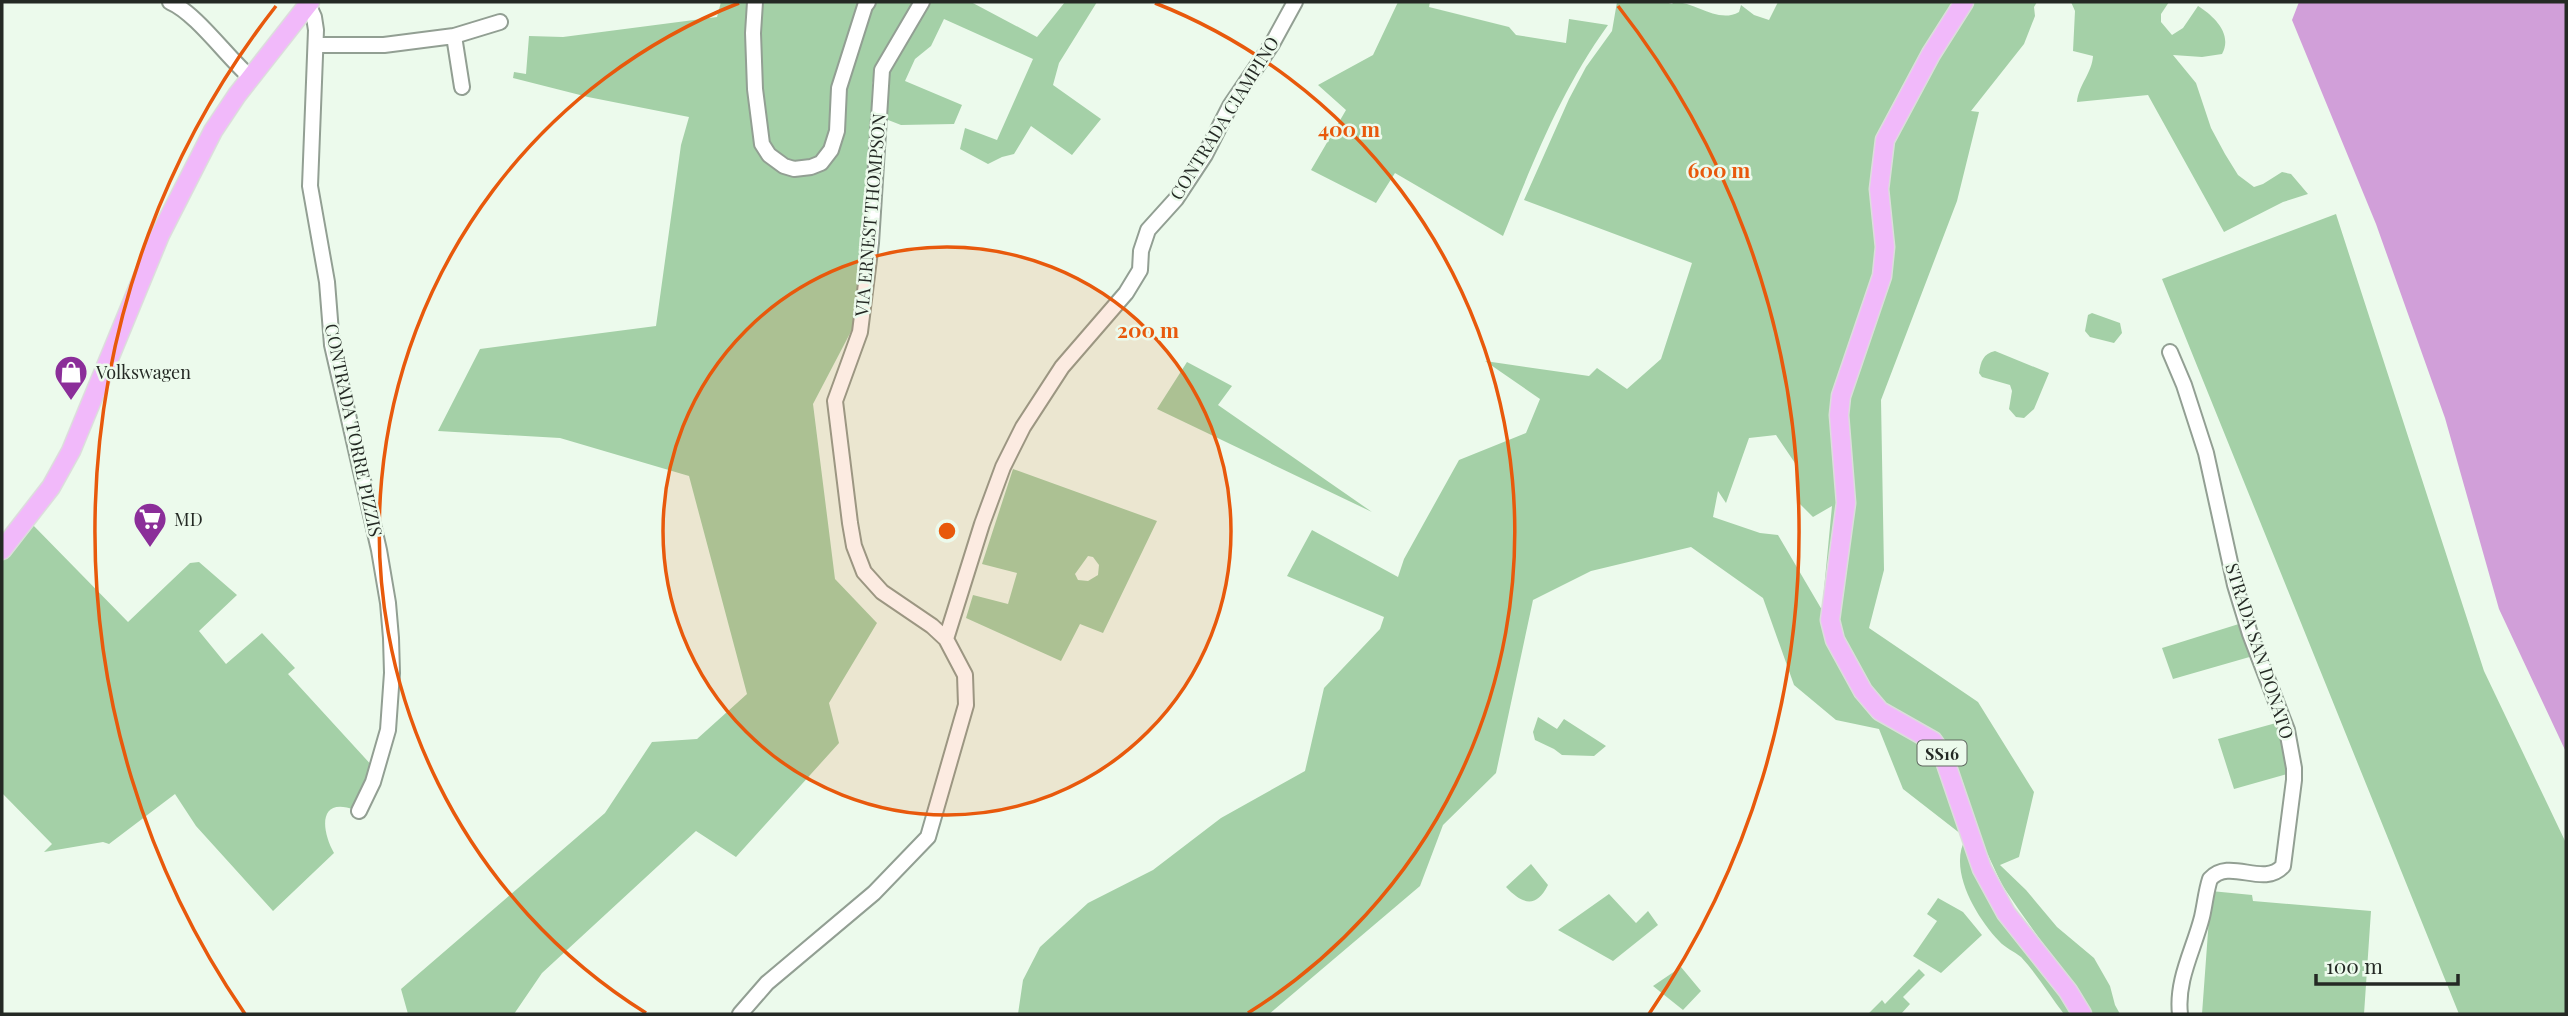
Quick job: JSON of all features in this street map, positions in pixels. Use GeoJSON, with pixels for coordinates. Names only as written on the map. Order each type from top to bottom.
{"type":"FeatureCollection","features":[{"type":"Feature","properties":{"kind":"main road","name":"SS16"},"geometry":{"type":"LineString","coordinates":[[1964,2],[1931,54],[1885,140],[1879,188],[1885,247],[1882,276],[1841,396],[1839,415],[1846,503],[1830,620],[1835,640],[1863,691],[1880,711],[1933,741],[1943,755],[1969,834],[1988,880],[2006,913],[2068,991],[2082,1014]]}},
{"type":"Feature","properties":{"kind":"main road"},"geometry":{"type":"LineString","coordinates":[[2,550],[51,487],[71,452],[164,225],[213,131],[250,77],[309,3]]}},
{"type":"Feature","properties":{"kind":"street"},"geometry":{"type":"LineString","coordinates":[[170,2],[176,4],[203,28],[250,77]]}},
{"type":"Feature","properties":{"kind":"street"},"geometry":{"type":"LineString","coordinates":[[755,2],[755,89],[762,144],[769,156],[784,166],[803,169],[821,163],[831,150],[837,131],[839,88],[865,6],[869,2]]}},
{"type":"Feature","properties":{"kind":"street","name":"VIA ERNEST THOMPSON"},"geometry":{"type":"LineString","coordinates":[[740,1014],[767,983],[874,893],[928,837],[966,705],[965,675],[946,639],[932,626],[882,592],[864,572],[854,546],[850,523],[835,401],[860,332],[871,243],[882,70],[922,2]]}},
{"type":"Feature","properties":{"kind":"street","name":"CONTRADA CIAMPINO"},"geometry":{"type":"LineString","coordinates":[[946,639],[982,524],[1003,467],[1023,427],[1062,367],[1126,293],[1140,270],[1148,230],[1176,199],[1205,155],[1230,106],[1272,44],[1295,2]]}},
{"type":"Feature","properties":{"kind":"street","name":"CONTRADA TORRE PIZZIS"},"geometry":{"type":"LineString","coordinates":[[309,3],[314,17],[316,45],[310,186],[327,282],[332,345],[379,550],[391,638],[392,673],[388,730],[373,782],[359,811]]}},
{"type":"Feature","properties":{"kind":"street"},"geometry":{"type":"LineString","coordinates":[[316,45],[384,45],[454,36],[500,22]]}},
{"type":"Feature","properties":{"kind":"street"},"geometry":{"type":"LineString","coordinates":[[454,36],[462,87]]}},
{"type":"Feature","properties":{"kind":"street","name":"STRADA SAN DONATO"},"geometry":{"type":"LineString","coordinates":[[2169,352],[2184,385],[2206,453],[2235,585],[2250,634],[2287,730],[2294,768],[2283,866],[2269,875],[2228,870],[2210,878],[2202,918],[2183,976],[2180,1014]]}},
{"type":"Feature","properties":{"kind":"green space"},"geometry":{"type":"Polygon","coordinates":[[[721,2],[916,2],[872,83],[871,181],[857,320],[813,404],[835,579],[877,623],[829,703],[839,743],[736,857],[696,831],[542,973],[514,1014],[408,1014],[401,989],[605,813],[652,742],[697,739],[747,694],[689,476],[560,438],[438,431],[480,349],[656,326],[681,145],[689,117],[588,97],[513,78],[514,72],[526,74],[529,36],[563,37],[717,17],[721,2]]]}},
{"type":"Feature","properties":{"kind":"green space"},"geometry":{"type":"Polygon","coordinates":[[[925,2],[971,2],[1037,37],[1065,2],[1097,2],[1059,63],[1053,85],[1101,119],[1072,155],[1031,126],[1014,154],[988,164],[960,149],[965,128],[997,140],[1033,59],[944,19],[931,46],[915,59],[905,81],[962,105],[954,124],[901,125],[883,118],[886,68],[925,2]]]}},
{"type":"Feature","properties":{"kind":"green space"},"geometry":{"type":"Polygon","coordinates":[[[1398,2],[1430,2],[1429,7],[1509,27],[1516,35],[1566,43],[1569,19],[1608,25],[1562,101],[1503,236],[1395,173],[1376,203],[1311,170],[1346,110],[1318,85],[1373,55],[1398,2]]]}},
{"type":"Feature","properties":{"kind":"green space"},"geometry":{"type":"Polygon","coordinates":[[[1617,2],[1682,3],[1723,16],[1739,12],[1741,5],[1754,15],[1769,20],[1778,2],[1955,2],[1923,49],[1891,108],[1880,135],[1886,199],[1890,158],[1902,118],[1919,84],[1972,2],[2037,2],[2034,7],[2035,16],[2024,44],[1971,111],[1979,112],[1957,201],[1881,400],[1884,570],[1869,628],[1978,702],[2034,792],[2019,857],[2000,865],[2026,890],[2057,927],[2094,958],[2110,986],[2120,1014],[2093,1014],[2002,885],[1988,855],[1970,841],[2077,1014],[2064,1014],[2021,957],[2001,943],[1982,920],[1962,878],[1961,850],[1966,838],[1903,789],[1879,729],[1836,720],[1794,685],[1763,598],[1691,547],[1591,571],[1533,600],[1496,773],[1443,825],[1420,886],[1269,1014],[1018,1014],[1023,980],[1040,947],[1088,903],[1153,870],[1221,818],[1305,771],[1324,688],[1380,629],[1384,617],[1287,576],[1312,530],[1398,577],[1404,559],[1459,460],[1526,433],[1540,399],[1485,361],[1589,376],[1597,368],[1627,389],[1661,359],[1692,263],[1524,200],[1569,99],[1586,67],[1612,31],[1617,2]],[[1776,435],[1749,438],[1726,503],[1718,491],[1713,517],[1760,533],[1778,535],[1822,610],[1832,506],[1813,517],[1799,503],[1797,466],[1776,435]]]}},
{"type":"Feature","properties":{"kind":"green space"},"geometry":{"type":"Polygon","coordinates":[[[2071,2],[2169,2],[2161,14],[2161,22],[2172,35],[2183,28],[2198,6],[2210,15],[2220,26],[2225,39],[2222,54],[2202,57],[2173,55],[2196,83],[2211,128],[2225,154],[2238,175],[2254,187],[2282,172],[2291,174],[2308,194],[2283,202],[2224,232],[2148,95],[2077,102],[2093,56],[2073,51],[2075,11],[2071,2]]]}},
{"type":"Feature","properties":{"kind":"green space"},"geometry":{"type":"Polygon","coordinates":[[[2336,214],[2484,671],[2566,843],[2566,1014],[2459,1014],[2162,279],[2336,214]]]}},
{"type":"Feature","properties":{"kind":"green space"},"geometry":{"type":"Polygon","coordinates":[[[2092,313],[2120,323],[2122,333],[2114,343],[2090,337],[2085,331],[2088,315],[2092,313]]]}},
{"type":"Feature","properties":{"kind":"green space"},"geometry":{"type":"Polygon","coordinates":[[[1995,351],[2049,373],[2034,409],[2024,418],[2016,417],[2009,409],[2012,391],[2010,385],[1982,377],[1979,373],[1983,359],[1995,351]]]}},
{"type":"Feature","properties":{"kind":"green space"},"geometry":{"type":"Polygon","coordinates":[[[1187,362],[1232,386],[1218,405],[1372,512],[1157,409],[1187,362]]]}},
{"type":"Feature","properties":{"kind":"green space"},"geometry":{"type":"Polygon","coordinates":[[[1013,469],[1157,521],[1103,633],[1080,624],[1061,661],[966,618],[973,595],[1008,604],[1017,573],[982,564],[1013,469]],[[1088,556],[1075,574],[1078,580],[1088,581],[1098,575],[1099,565],[1093,557],[1088,556]]]}},
{"type":"Feature","properties":{"kind":"green space"},"geometry":{"type":"Polygon","coordinates":[[[30,522],[128,622],[190,563],[199,562],[237,595],[199,631],[226,664],[262,633],[295,668],[288,674],[375,769],[355,810],[343,807],[329,811],[325,826],[334,853],[273,911],[196,826],[175,794],[109,844],[103,842],[44,852],[52,844],[2,793],[2,557],[30,522]]]}},
{"type":"Feature","properties":{"kind":"green space"},"geometry":{"type":"Polygon","coordinates":[[[2242,623],[2253,656],[2173,679],[2162,648],[2242,623]]]}},
{"type":"Feature","properties":{"kind":"green space"},"geometry":{"type":"Polygon","coordinates":[[[1538,717],[1557,729],[1564,719],[1606,746],[1594,756],[1562,755],[1535,740],[1533,732],[1538,717]]]}},
{"type":"Feature","properties":{"kind":"green space"},"geometry":{"type":"Polygon","coordinates":[[[2276,723],[2291,773],[2234,789],[2218,739],[2276,723]]]}},
{"type":"Feature","properties":{"kind":"green space"},"geometry":{"type":"Polygon","coordinates":[[[1531,864],[1548,885],[1539,898],[1528,901],[1506,887],[1531,864]]]}},
{"type":"Feature","properties":{"kind":"green space"},"geometry":{"type":"Polygon","coordinates":[[[2211,891],[2252,895],[2253,901],[2371,911],[2364,1014],[2202,1014],[2211,891]]]}},
{"type":"Feature","properties":{"kind":"green space"},"geometry":{"type":"Polygon","coordinates":[[[1609,894],[1636,923],[1648,911],[1658,925],[1613,961],[1558,930],[1609,894]]]}},
{"type":"Feature","properties":{"kind":"green space"},"geometry":{"type":"Polygon","coordinates":[[[1938,898],[1963,912],[1982,935],[1941,973],[1913,956],[1937,921],[1927,914],[1938,898]]]}},
{"type":"Feature","properties":{"kind":"green space"},"geometry":{"type":"Polygon","coordinates":[[[1681,967],[1701,991],[1683,1010],[1653,986],[1681,967]]]}},
{"type":"Feature","properties":{"kind":"green space"},"geometry":{"type":"Polygon","coordinates":[[[1919,969],[1925,975],[1903,997],[1910,1004],[1901,1014],[1868,1014],[1882,1000],[1885,1004],[1919,969]]]}},
{"type":"Feature","properties":{"kind":"shaded area"},"geometry":{"type":"Polygon","coordinates":[[[2299,2],[2566,2],[2566,752],[2499,609],[2445,418],[2376,224],[2292,20],[2299,2]]]}},
{"type":"Feature","properties":{"kind":"place","name":"Volkswagen"},"geometry":{"type":"Point","coordinates":[71,402]}},
{"type":"Feature","properties":{"kind":"place","name":"MD"},"geometry":{"type":"Point","coordinates":[150,549]}}]}
